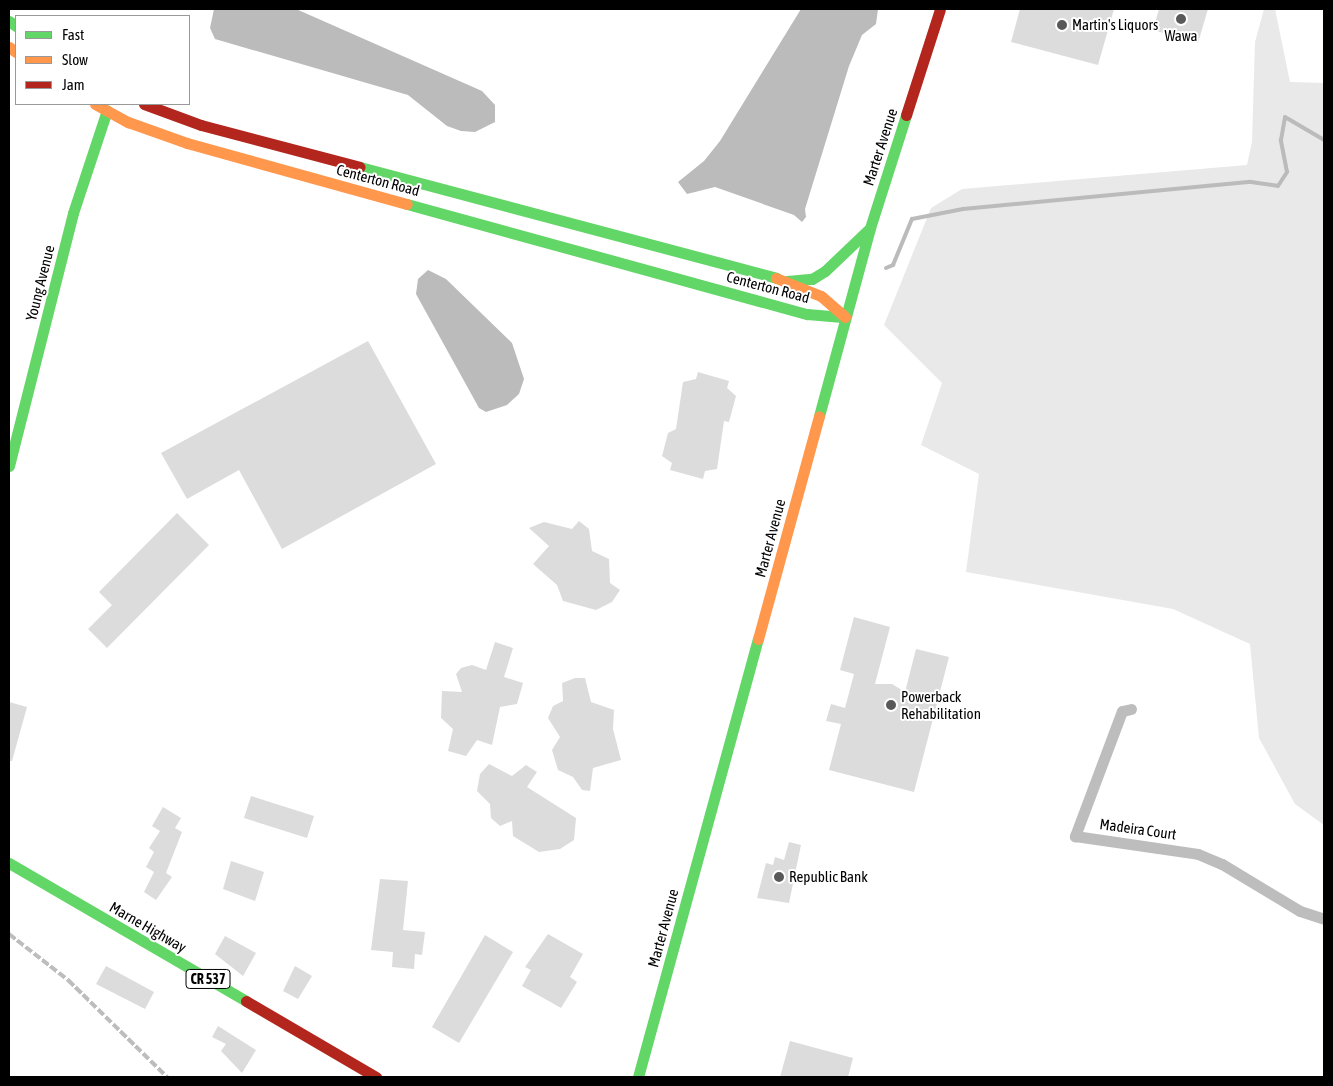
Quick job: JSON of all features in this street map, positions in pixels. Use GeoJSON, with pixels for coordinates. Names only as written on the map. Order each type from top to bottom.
{"type":"FeatureCollection","features":[{"type":"Feature","properties":{"kind":"main road","name":"Marter Avenue"},"geometry":{"type":"LineString","coordinates":[[638,1077],[870,228],[940,9]]}},
{"type":"Feature","properties":{"kind":"main road","name":"Centerton Road"},"geometry":{"type":"LineString","coordinates":[[97,105],[153,132],[196,146],[807,314],[845,317]]}},
{"type":"Feature","properties":{"kind":"main road","name":"Centerton Road"},"geometry":{"type":"LineString","coordinates":[[147,105],[201,125],[787,281],[821,296],[845,317]]}},
{"type":"Feature","properties":{"kind":"main road","name":"Young Avenue"},"geometry":{"type":"LineString","coordinates":[[9,466],[73,213],[107,110]]}},
{"type":"Feature","properties":{"kind":"main road"},"geometry":{"type":"LineString","coordinates":[[787,281],[812,279],[824,271],[870,228]]}},
{"type":"Feature","properties":{"kind":"main road","name":"Marne Highway"},"geometry":{"type":"LineString","coordinates":[[9,863],[376,1077]]}},
{"type":"Feature","properties":{"kind":"street","name":"Madeira Court"},"geometry":{"type":"LineString","coordinates":[[1132,709],[1122,711],[1075,836],[1198,854],[1222,864],[1300,911],[1324,919]]}},
{"type":"Feature","properties":{"kind":"shaded area"},"geometry":{"type":"Polygon","coordinates":[[[214,9],[296,9],[482,91],[495,105],[495,122],[475,132],[461,131],[447,126],[408,95],[215,39],[210,28],[214,9]]]}},
{"type":"Feature","properties":{"kind":"shaded area"},"geometry":{"type":"Polygon","coordinates":[[[801,9],[878,9],[876,24],[862,35],[849,66],[805,209],[806,217],[802,222],[794,215],[715,187],[687,194],[678,182],[704,161],[720,141],[801,9]]]}},
{"type":"Feature","properties":{"kind":"shaded area"},"geometry":{"type":"Polygon","coordinates":[[[1264,9],[1275,9],[1290,82],[1324,83],[1324,825],[1295,804],[1259,738],[1250,644],[1173,609],[966,572],[979,474],[921,445],[942,383],[884,325],[931,208],[962,189],[1247,165],[1252,142],[1255,42],[1264,9]]]}},
{"type":"Feature","properties":{"kind":"shaded area"},"geometry":{"type":"Polygon","coordinates":[[[428,270],[446,279],[512,343],[524,379],[519,394],[507,405],[486,412],[479,408],[416,294],[418,279],[428,270]]]}},
{"type":"Feature","properties":{"kind":"building","name":"Martin's Liquors"},"geometry":{"type":"Polygon","coordinates":[[[1020,9],[1114,9],[1098,65],[1011,42],[1020,9]]]}},
{"type":"Feature","properties":{"kind":"building","name":"Wawa"},"geometry":{"type":"Polygon","coordinates":[[[1159,9],[1208,9],[1198,43],[1153,30],[1159,9]]]}},
{"type":"Feature","properties":{"kind":"building"},"geometry":{"type":"Polygon","coordinates":[[[368,341],[436,464],[282,549],[239,470],[187,499],[161,453],[368,341]]]}},
{"type":"Feature","properties":{"kind":"building"},"geometry":{"type":"Polygon","coordinates":[[[698,372],[729,381],[727,388],[736,396],[729,422],[724,421],[717,469],[705,471],[703,479],[670,470],[672,463],[662,456],[668,433],[676,429],[683,382],[696,379],[698,372]]]}},
{"type":"Feature","properties":{"kind":"building"},"geometry":{"type":"Polygon","coordinates":[[[177,513],[209,545],[107,648],[88,629],[112,605],[99,592],[177,513]]]}},
{"type":"Feature","properties":{"kind":"building"},"geometry":{"type":"Polygon","coordinates":[[[579,521],[589,529],[592,551],[609,559],[610,583],[620,590],[612,602],[596,610],[563,601],[557,585],[533,564],[549,546],[529,528],[544,522],[572,529],[579,521]]]}},
{"type":"Feature","properties":{"kind":"building","name":"Powerback Rehabilitation"},"geometry":{"type":"Polygon","coordinates":[[[854,617],[890,627],[875,684],[892,684],[905,692],[916,649],[949,657],[914,792],[829,770],[841,724],[826,721],[831,704],[845,708],[854,674],[840,670],[854,617]]]}},
{"type":"Feature","properties":{"kind":"building"},"geometry":{"type":"Polygon","coordinates":[[[495,642],[513,648],[504,677],[523,683],[517,704],[500,707],[492,745],[477,740],[466,756],[448,751],[453,729],[441,718],[442,691],[462,692],[456,674],[461,668],[472,665],[486,670],[495,642]]]}},
{"type":"Feature","properties":{"kind":"building"},"geometry":{"type":"Polygon","coordinates":[[[575,678],[585,678],[591,702],[614,710],[613,729],[621,760],[593,768],[590,791],[582,790],[573,777],[558,770],[552,750],[560,737],[548,718],[553,706],[563,701],[562,683],[575,678]]]}},
{"type":"Feature","properties":{"kind":"building"},"geometry":{"type":"Polygon","coordinates":[[[9,702],[27,707],[12,761],[9,761],[9,702]]]}},
{"type":"Feature","properties":{"kind":"building"},"geometry":{"type":"Polygon","coordinates":[[[489,764],[512,776],[526,765],[537,772],[527,787],[576,818],[574,840],[560,849],[539,852],[513,836],[512,821],[500,826],[491,818],[490,804],[477,791],[480,774],[489,764]]]}},
{"type":"Feature","properties":{"kind":"building"},"geometry":{"type":"Polygon","coordinates":[[[251,796],[314,816],[307,838],[244,818],[251,796]]]}},
{"type":"Feature","properties":{"kind":"building"},"geometry":{"type":"Polygon","coordinates":[[[163,807],[181,818],[175,828],[182,832],[166,873],[172,877],[156,900],[144,892],[154,872],[146,867],[154,852],[149,848],[160,831],[152,826],[163,807]]]}},
{"type":"Feature","properties":{"kind":"building","name":"Republic Bank"},"geometry":{"type":"Polygon","coordinates":[[[789,842],[801,845],[789,903],[757,898],[766,863],[773,865],[775,857],[784,860],[789,842]]]}},
{"type":"Feature","properties":{"kind":"building"},"geometry":{"type":"Polygon","coordinates":[[[231,861],[264,872],[255,901],[223,889],[231,861]]]}},
{"type":"Feature","properties":{"kind":"building"},"geometry":{"type":"Polygon","coordinates":[[[380,879],[408,881],[403,930],[425,932],[422,955],[415,954],[414,969],[392,967],[393,952],[371,950],[380,879]]]}},
{"type":"Feature","properties":{"kind":"building"},"geometry":{"type":"Polygon","coordinates":[[[548,934],[583,954],[570,977],[577,982],[561,1008],[522,986],[531,970],[525,967],[548,934]]]}},
{"type":"Feature","properties":{"kind":"building"},"geometry":{"type":"Polygon","coordinates":[[[485,935],[513,952],[459,1043],[432,1027],[485,935]]]}},
{"type":"Feature","properties":{"kind":"building"},"geometry":{"type":"Polygon","coordinates":[[[225,936],[256,953],[243,976],[215,954],[225,936]]]}},
{"type":"Feature","properties":{"kind":"building"},"geometry":{"type":"Polygon","coordinates":[[[106,966],[154,992],[145,1009],[96,984],[106,966]]]}},
{"type":"Feature","properties":{"kind":"building"},"geometry":{"type":"Polygon","coordinates":[[[295,966],[312,976],[298,999],[283,991],[295,966]]]}},
{"type":"Feature","properties":{"kind":"building"},"geometry":{"type":"Polygon","coordinates":[[[218,1026],[256,1050],[242,1073],[221,1051],[226,1044],[212,1037],[218,1026]]]}},
{"type":"Feature","properties":{"kind":"building"},"geometry":{"type":"Polygon","coordinates":[[[790,1041],[853,1058],[848,1077],[780,1077],[790,1041]]]}},
{"type":"Feature","properties":{"kind":"waterway"},"geometry":{"type":"LineString","coordinates":[[886,268],[893,265],[912,219],[963,209],[1251,182],[1278,186],[1287,172],[1281,140],[1285,117],[1324,140]]}},
{"type":"Feature","properties":{"kind":"railway"},"geometry":{"type":"LineString","coordinates":[[9,934],[68,980],[167,1077]]}},
{"type":"Feature","properties":{"kind":"traffic: fast"},"geometry":{"type":"LineString","coordinates":[[9,21],[15,25]]}},
{"type":"Feature","properties":{"kind":"traffic: fast"},"geometry":{"type":"LineString","coordinates":[[9,466],[73,213],[107,110]]}},
{"type":"Feature","properties":{"kind":"traffic: fast"},"geometry":{"type":"LineString","coordinates":[[819,416],[870,228],[906,115]]}},
{"type":"Feature","properties":{"kind":"traffic: fast"},"geometry":{"type":"LineString","coordinates":[[360,167],[776,278]]}},
{"type":"Feature","properties":{"kind":"traffic: fast"},"geometry":{"type":"LineString","coordinates":[[407,204],[807,314],[845,317]]}},
{"type":"Feature","properties":{"kind":"traffic: fast"},"geometry":{"type":"LineString","coordinates":[[787,281],[812,279],[825,271],[868,230]]}},
{"type":"Feature","properties":{"kind":"traffic: fast"},"geometry":{"type":"LineString","coordinates":[[638,1077],[758,639]]}},
{"type":"Feature","properties":{"kind":"traffic: fast"},"geometry":{"type":"LineString","coordinates":[[9,863],[246,1001]]}},
{"type":"Feature","properties":{"kind":"traffic: slow"},"geometry":{"type":"LineString","coordinates":[[9,47],[15,51]]}},
{"type":"Feature","properties":{"kind":"traffic: slow"},"geometry":{"type":"LineString","coordinates":[[97,105],[128,122],[187,143],[407,204]]}},
{"type":"Feature","properties":{"kind":"traffic: slow"},"geometry":{"type":"LineString","coordinates":[[776,278],[821,296],[845,317]]}},
{"type":"Feature","properties":{"kind":"traffic: slow"},"geometry":{"type":"LineString","coordinates":[[758,639],[819,416]]}},
{"type":"Feature","properties":{"kind":"traffic: jam"},"geometry":{"type":"LineString","coordinates":[[906,115],[940,9]]}},
{"type":"Feature","properties":{"kind":"traffic: jam"},"geometry":{"type":"LineString","coordinates":[[147,105],[201,125],[360,167]]}},
{"type":"Feature","properties":{"kind":"traffic: jam"},"geometry":{"type":"LineString","coordinates":[[246,1001],[376,1077]]}},
{"type":"Feature","properties":{"kind":"place","name":"Wawa"},"geometry":{"type":"Point","coordinates":[1181,19]}},
{"type":"Feature","properties":{"kind":"place","name":"Martin's Liquors"},"geometry":{"type":"Point","coordinates":[1062,25]}},
{"type":"Feature","properties":{"kind":"place","name":"Powerback Rehabilitation"},"geometry":{"type":"Point","coordinates":[891,705]}},
{"type":"Feature","properties":{"kind":"place","name":"Republic Bank"},"geometry":{"type":"Point","coordinates":[779,877]}}]}
